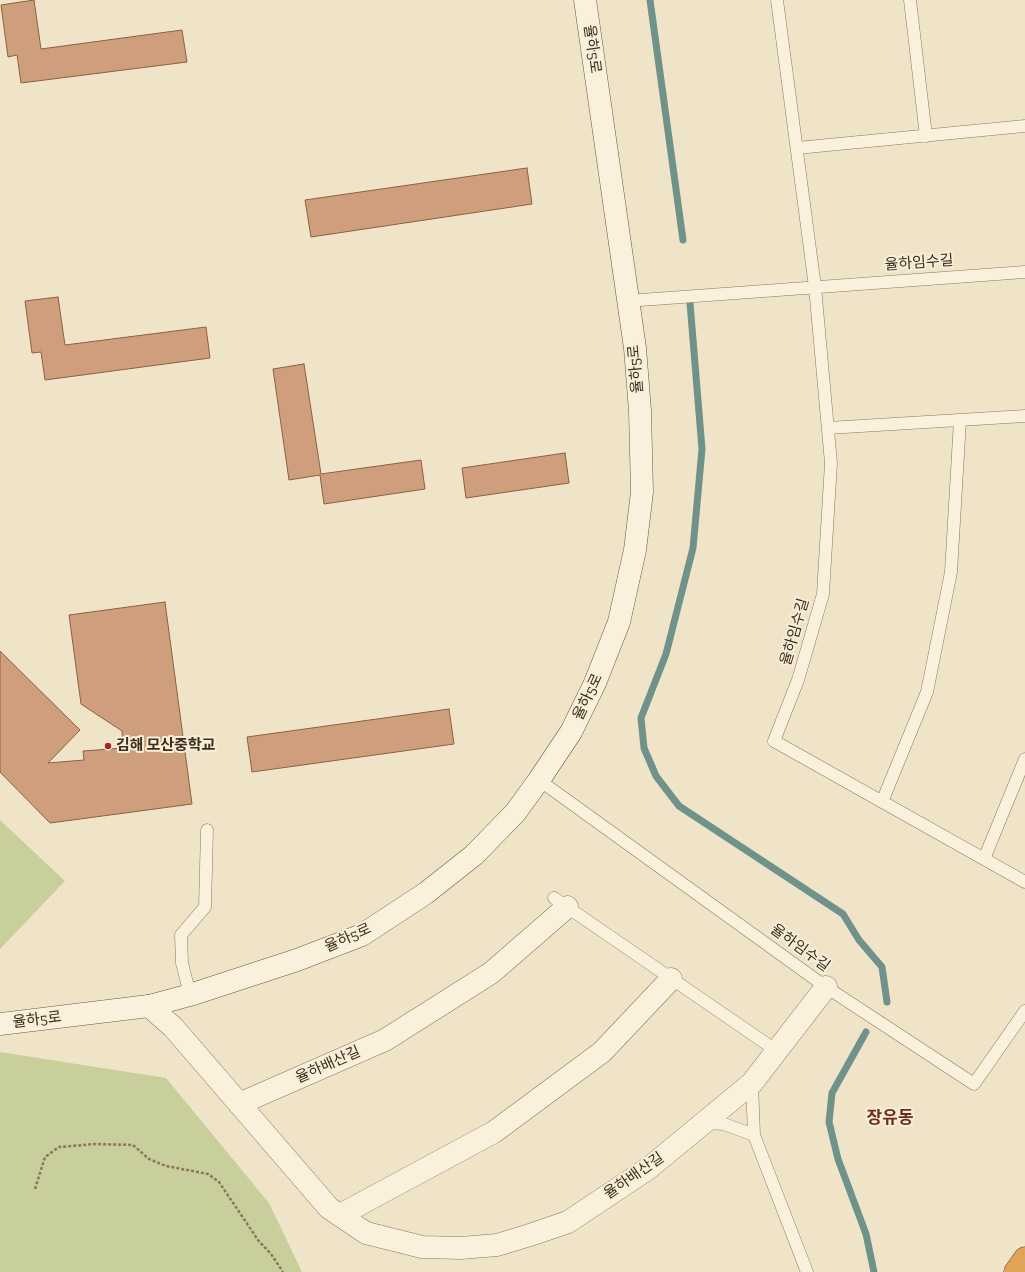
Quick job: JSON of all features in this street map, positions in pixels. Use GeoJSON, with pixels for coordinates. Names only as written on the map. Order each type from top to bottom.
{"type":"FeatureCollection","features":[{"type":"Feature","properties":{"kind":"highway"},"geometry":{"type":"LineString","coordinates":[[1015,1272],[1025,1258]]}},
{"type":"Feature","properties":{"kind":"street","name":"율하5로"},"geometry":{"type":"LineString","coordinates":[[0,1024],[149,1006],[190,995],[297,960],[362,936],[426,893],[474,855],[515,813],[571,732],[595,682],[619,622],[635,550],[642,492],[640,411],[635,348],[627,301],[585,0]]}},
{"type":"Feature","properties":{"kind":"street","name":"율하배산길"},"geometry":{"type":"LineString","coordinates":[[239,1104],[384,1040],[491,974],[560,902]]}},
{"type":"Feature","properties":{"kind":"street"},"geometry":{"type":"LineString","coordinates":[[340,1215],[494,1132],[602,1052],[671,979]]}},
{"type":"Feature","properties":{"kind":"street"},"geometry":{"type":"LineString","coordinates":[[776,1051],[826,987]]}},
{"type":"Feature","properties":{"kind":"street","name":"율하배산길"},"geometry":{"type":"LineString","coordinates":[[149,1006],[173,1027],[329,1208],[366,1233],[422,1247],[461,1248],[497,1245],[568,1222],[649,1168],[704,1123],[752,1083],[776,1051]]}},
{"type":"Feature","properties":{"kind":"lane","name":"율하임수길"},"geometry":{"type":"LineString","coordinates":[[777,0],[815,287],[831,463],[822,594],[798,680],[774,742],[1025,882]]}},
{"type":"Feature","properties":{"kind":"lane"},"geometry":{"type":"LineString","coordinates":[[910,0],[926,136]]}},
{"type":"Feature","properties":{"kind":"lane"},"geometry":{"type":"LineString","coordinates":[[797,148],[1025,126]]}},
{"type":"Feature","properties":{"kind":"lane","name":"율하임수길"},"geometry":{"type":"LineString","coordinates":[[627,301],[1025,272]]}},
{"type":"Feature","properties":{"kind":"lane"},"geometry":{"type":"LineString","coordinates":[[828,428],[1025,416]]}},
{"type":"Feature","properties":{"kind":"lane"},"geometry":{"type":"LineString","coordinates":[[882,802],[926,692],[950,572],[960,420]]}},
{"type":"Feature","properties":{"kind":"lane"},"geometry":{"type":"LineString","coordinates":[[984,859],[1025,759]]}},
{"type":"Feature","properties":{"kind":"lane","name":"율하임수길"},"geometry":{"type":"LineString","coordinates":[[539,780],[826,987],[974,1084],[1025,1011]]}},
{"type":"Feature","properties":{"kind":"lane"},"geometry":{"type":"LineString","coordinates":[[190,995],[182,963],[181,935],[205,907],[207,830]]}},
{"type":"Feature","properties":{"kind":"lane","name":"율하배산길"},"geometry":{"type":"LineString","coordinates":[[560,902],[776,1051]]}},
{"type":"Feature","properties":{"kind":"lane"},"geometry":{"type":"LineString","coordinates":[[752,1083],[754,1135],[807,1272]]}},
{"type":"Feature","properties":{"kind":"lane"},"geometry":{"type":"LineString","coordinates":[[704,1123],[724,1124],[754,1135]]}},
{"type":"Feature","properties":{"kind":"path"},"geometry":{"type":"LineString","coordinates":[[35,1189],[45,1157],[59,1147],[95,1144],[134,1145],[149,1159],[166,1166],[208,1174],[219,1182],[258,1240],[271,1254],[283,1272]]}},
{"type":"Feature","properties":{"kind":"green space"},"geometry":{"type":"Polygon","coordinates":[[[0,820],[65,881],[0,949],[0,820]]]}},
{"type":"Feature","properties":{"kind":"green space"},"geometry":{"type":"Polygon","coordinates":[[[0,1052],[166,1078],[269,1203],[302,1272],[0,1272],[0,1052]]]}},
{"type":"Feature","properties":{"kind":"building"},"geometry":{"type":"Polygon","coordinates":[[[34,0],[41,49],[182,30],[187,62],[21,83],[17,55],[8,57],[1,5],[34,0]]]}},
{"type":"Feature","properties":{"kind":"building"},"geometry":{"type":"Polygon","coordinates":[[[527,168],[532,204],[311,237],[305,200],[527,168]]]}},
{"type":"Feature","properties":{"kind":"building"},"geometry":{"type":"Polygon","coordinates":[[[58,297],[65,345],[206,327],[210,358],[45,380],[41,352],[32,353],[25,301],[58,297]]]}},
{"type":"Feature","properties":{"kind":"building"},"geometry":{"type":"Polygon","coordinates":[[[304,364],[321,474],[421,460],[425,489],[324,504],[320,475],[289,480],[273,369],[304,364]]]}},
{"type":"Feature","properties":{"kind":"building"},"geometry":{"type":"Polygon","coordinates":[[[565,453],[569,483],[466,498],[462,468],[565,453]]]}},
{"type":"Feature","properties":{"kind":"building"},"geometry":{"type":"Polygon","coordinates":[[[165,602],[192,804],[50,823],[0,772],[0,651],[80,730],[48,763],[84,760],[83,751],[123,748],[122,731],[81,704],[69,615],[165,602]]]}},
{"type":"Feature","properties":{"kind":"building"},"geometry":{"type":"Polygon","coordinates":[[[449,709],[454,744],[252,772],[247,737],[449,709]]]}},
{"type":"Feature","properties":{"kind":"waterway"},"geometry":{"type":"LineString","coordinates":[[650,0],[683,240]]}},
{"type":"Feature","properties":{"kind":"waterway"},"geometry":{"type":"LineString","coordinates":[[690,303],[702,449],[693,548],[666,654],[641,718],[644,748],[656,776],[679,806],[843,914],[859,940],[882,967],[887,1002]]}},
{"type":"Feature","properties":{"kind":"waterway"},"geometry":{"type":"LineString","coordinates":[[866,1032],[832,1093],[829,1122],[838,1159],[866,1234],[874,1272]]}},
{"type":"Feature","properties":{"kind":"place","name":"김해 모산중학교"},"geometry":{"type":"Point","coordinates":[108,746]}},
{"type":"Feature","properties":{"kind":"district","name":"장유동"},"geometry":{"type":"Point","coordinates":[890,1118]}}]}
